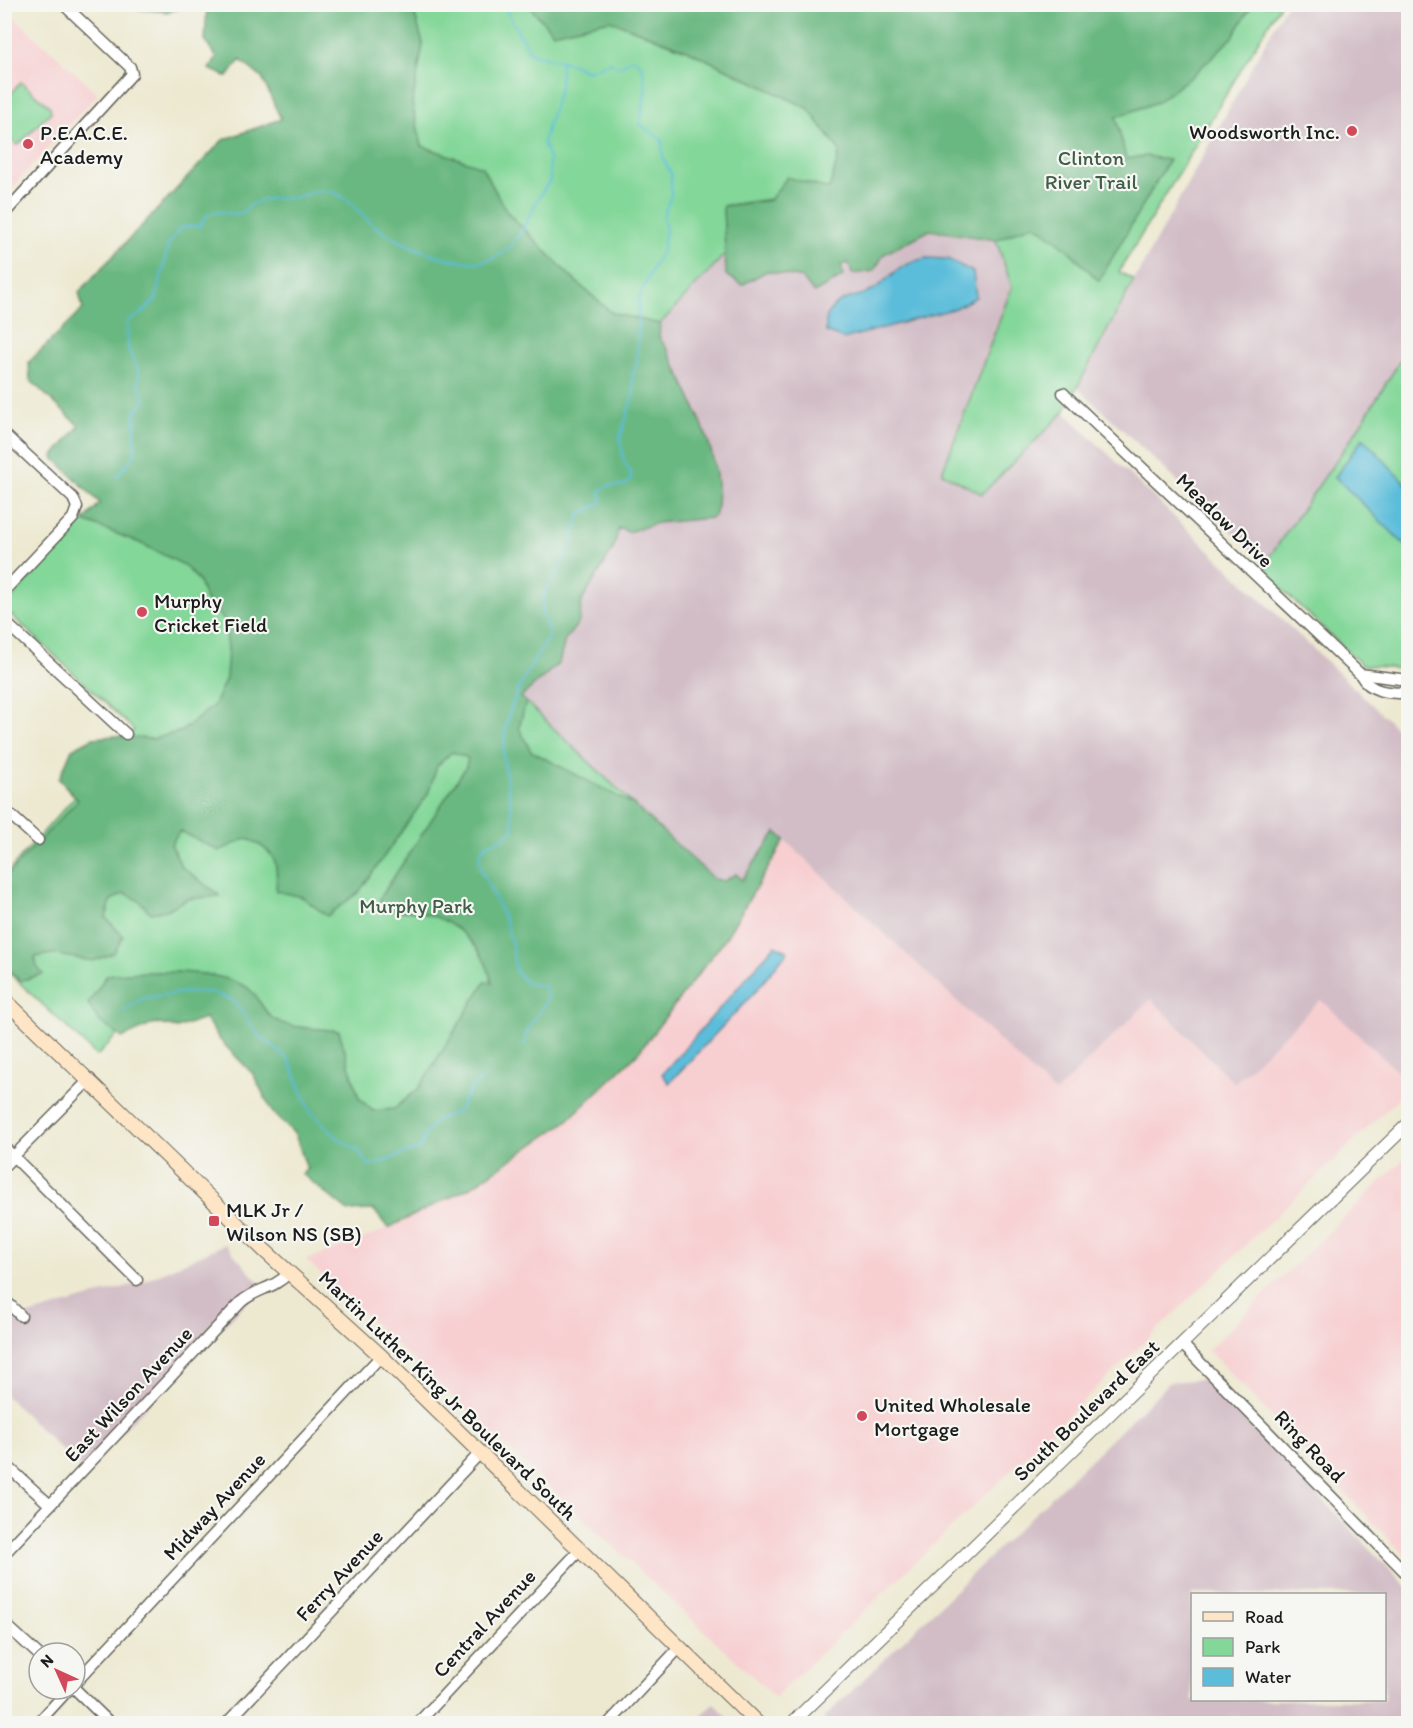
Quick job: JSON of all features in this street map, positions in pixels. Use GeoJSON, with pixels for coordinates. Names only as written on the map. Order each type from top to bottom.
{"type":"FeatureCollection","features":[{"type":"Feature","properties":{"kind":"main road","name":"Martin Luther King Jr Boulevard South"},"geometry":{"type":"LineString","coordinates":[[5,1000],[90,1079],[289,1273],[381,1356],[758,1724]]}},
{"type":"Feature","properties":{"kind":"street"},"geometry":{"type":"LineString","coordinates":[[4,214],[129,80],[132,74],[130,67],[63,4]]}},
{"type":"Feature","properties":{"kind":"street","name":"Meadow Drive"},"geometry":{"type":"LineString","coordinates":[[1063,393],[1360,674],[1365,683],[1374,689],[1408,693]]}},
{"type":"Feature","properties":{"kind":"street"},"geometry":{"type":"LineString","coordinates":[[4,434],[73,498],[77,511],[4,591]]}},
{"type":"Feature","properties":{"kind":"street"},"geometry":{"type":"LineString","coordinates":[[4,621],[126,734]]}},
{"type":"Feature","properties":{"kind":"street"},"geometry":{"type":"LineString","coordinates":[[1360,674],[1408,680]]}},
{"type":"Feature","properties":{"kind":"street"},"geometry":{"type":"LineString","coordinates":[[4,809],[38,840]]}},
{"type":"Feature","properties":{"kind":"street"},"geometry":{"type":"LineString","coordinates":[[4,1166],[90,1079]]}},
{"type":"Feature","properties":{"kind":"street","name":"South Boulevard East"},"geometry":{"type":"LineString","coordinates":[[791,1724],[1408,1124]]}},
{"type":"Feature","properties":{"kind":"street"},"geometry":{"type":"LineString","coordinates":[[4,1147],[137,1280]]}},
{"type":"Feature","properties":{"kind":"street","name":"East Wilson Avenue"},"geometry":{"type":"LineString","coordinates":[[4,1554],[241,1302],[254,1294],[274,1287],[289,1273]]}},
{"type":"Feature","properties":{"kind":"street"},"geometry":{"type":"LineString","coordinates":[[4,1299],[21,1316]]}},
{"type":"Feature","properties":{"kind":"street","name":"Ring Road"},"geometry":{"type":"LineString","coordinates":[[1182,1344],[1408,1575]]}},
{"type":"Feature","properties":{"kind":"street","name":"Midway Avenue"},"geometry":{"type":"LineString","coordinates":[[87,1670],[381,1356]]}},
{"type":"Feature","properties":{"kind":"street","name":"Ferry Avenue"},"geometry":{"type":"LineString","coordinates":[[226,1724],[480,1453]]}},
{"type":"Feature","properties":{"kind":"street"},"geometry":{"type":"LineString","coordinates":[[4,1463],[50,1505]]}},
{"type":"Feature","properties":{"kind":"street","name":"Central Avenue"},"geometry":{"type":"LineString","coordinates":[[417,1724],[580,1550]]}},
{"type":"Feature","properties":{"kind":"street"},"geometry":{"type":"LineString","coordinates":[[4,1623],[27,1644]]}},
{"type":"Feature","properties":{"kind":"street"},"geometry":{"type":"LineString","coordinates":[[608,1724],[680,1647]]}},
{"type":"Feature","properties":{"kind":"street"},"geometry":{"type":"LineString","coordinates":[[37,1724],[58,1701]]}},
{"type":"Feature","properties":{"kind":"street"},"geometry":{"type":"LineString","coordinates":[[87,1701],[111,1724]]}},
{"type":"Feature","properties":{"kind":"shaded area"},"geometry":{"type":"Polygon","coordinates":[[[1286,5],[1408,5],[1408,348],[1357,430],[1265,563],[1076,386],[1286,5]]]}},
{"type":"Feature","properties":{"kind":"shaded area","name":"P.E.A.C.E. Academy"},"geometry":{"type":"Polygon","coordinates":[[[4,8],[98,94],[5,195],[4,195],[4,8]]]}},
{"type":"Feature","properties":{"kind":"shaded area"},"geometry":{"type":"Polygon","coordinates":[[[930,230],[996,240],[1012,287],[943,474],[982,494],[1064,412],[1408,739],[1408,1081],[1321,1000],[1234,1083],[1151,999],[1055,1093],[776,832],[741,880],[714,879],[521,697],[559,663],[565,640],[579,622],[582,601],[613,549],[619,527],[628,532],[657,523],[710,518],[718,501],[716,465],[669,352],[659,337],[660,324],[726,253],[726,275],[767,271],[802,278],[884,254],[930,230]]]}},
{"type":"Feature","properties":{"kind":"shaded area","name":"United Wholesale Mortgage"},"geometry":{"type":"Polygon","coordinates":[[[785,840],[1055,1093],[1151,999],[1234,1083],[1322,999],[1408,1081],[1408,1089],[775,1697],[306,1260],[373,1235],[471,1187],[566,1122],[638,1053],[725,939],[785,840]]]}},
{"type":"Feature","properties":{"kind":"shaded area"},"geometry":{"type":"Polygon","coordinates":[[[1408,1155],[1408,1559],[1208,1350],[1408,1155]]]}},
{"type":"Feature","properties":{"kind":"shaded area"},"geometry":{"type":"Polygon","coordinates":[[[225,1244],[267,1292],[250,1299],[84,1471],[5,1395],[4,1322],[142,1282],[225,1244]]]}},
{"type":"Feature","properties":{"kind":"shaded area"},"geometry":{"type":"Polygon","coordinates":[[[1205,1379],[1408,1588],[1408,1723],[827,1724],[823,1719],[1170,1382],[1205,1379]]]}},
{"type":"Feature","properties":{"kind":"shaded area"},"geometry":{"type":"Polygon","coordinates":[[[714,1703],[733,1723],[695,1723],[714,1703]]]}},
{"type":"Feature","properties":{"kind":"green space"},"geometry":{"type":"Polygon","coordinates":[[[121,5],[191,5],[168,12],[122,7],[121,5]]]}},
{"type":"Feature","properties":{"kind":"green space"},"geometry":{"type":"Polygon","coordinates":[[[207,5],[412,5],[423,44],[412,104],[422,146],[482,167],[507,212],[573,279],[612,313],[660,324],[659,337],[669,352],[696,410],[711,451],[718,493],[716,514],[711,518],[657,523],[628,532],[619,528],[613,549],[582,601],[579,622],[565,640],[559,663],[521,697],[526,702],[519,728],[531,751],[634,805],[714,879],[724,881],[736,874],[742,880],[776,832],[785,840],[725,939],[638,1053],[566,1122],[471,1187],[388,1228],[374,1210],[348,1211],[302,1174],[307,1169],[295,1134],[273,1113],[253,1074],[220,1040],[205,1018],[177,1028],[155,1023],[122,1038],[99,1021],[88,1004],[107,975],[179,972],[234,981],[248,988],[268,1014],[278,1021],[304,1028],[339,1031],[359,1098],[373,1111],[394,1109],[419,1088],[485,982],[492,983],[481,955],[462,933],[450,924],[422,913],[379,910],[380,898],[466,767],[468,758],[452,752],[437,766],[428,794],[359,892],[327,916],[302,897],[276,891],[276,871],[273,858],[257,843],[247,838],[219,851],[180,831],[171,844],[181,866],[220,896],[187,899],[167,910],[151,913],[138,900],[125,893],[111,900],[106,918],[123,936],[114,953],[93,961],[52,954],[35,957],[37,967],[43,974],[20,981],[5,966],[4,879],[78,800],[59,779],[72,749],[93,738],[114,736],[153,739],[182,731],[214,705],[226,678],[228,650],[225,621],[206,600],[198,580],[184,565],[140,543],[84,521],[100,503],[53,457],[79,426],[30,380],[29,362],[83,309],[79,292],[223,140],[281,119],[262,78],[240,60],[228,77],[209,69],[217,58],[205,41],[207,5]]]}},
{"type":"Feature","properties":{"kind":"green space"},"geometry":{"type":"Polygon","coordinates":[[[412,5],[528,5],[553,32],[610,20],[689,51],[808,108],[840,151],[829,190],[723,206],[726,253],[660,324],[612,313],[573,279],[507,212],[482,167],[422,146],[412,104],[423,44],[412,5]]]}},
{"type":"Feature","properties":{"kind":"green space","name":"Clinton River Trail"},"geometry":{"type":"Polygon","coordinates":[[[528,5],[1252,5],[1233,37],[1192,76],[1157,102],[1116,117],[1126,159],[1146,156],[1169,160],[1099,281],[1065,247],[1034,224],[996,240],[930,230],[884,254],[874,271],[852,274],[849,263],[841,265],[843,276],[814,293],[802,278],[767,271],[742,285],[726,275],[723,206],[770,200],[787,177],[829,189],[840,151],[808,108],[689,51],[610,20],[553,33],[528,5]]]}},
{"type":"Feature","properties":{"kind":"green space","name":"Clinton River Trail"},"geometry":{"type":"Polygon","coordinates":[[[783,5],[1280,5],[1119,272],[1134,280],[1064,412],[982,494],[942,473],[1012,287],[996,240],[1034,224],[783,5]]]}},
{"type":"Feature","properties":{"kind":"green space"},"geometry":{"type":"Polygon","coordinates":[[[21,82],[50,107],[51,112],[18,145],[5,136],[5,100],[21,82]]]}},
{"type":"Feature","properties":{"kind":"green space"},"geometry":{"type":"Polygon","coordinates":[[[1408,348],[1408,669],[1362,665],[1271,579],[1265,563],[1357,430],[1408,348]]]}},
{"type":"Feature","properties":{"kind":"green space","name":"Murphy Park"},"geometry":{"type":"Polygon","coordinates":[[[134,467],[328,513],[719,886],[432,1166],[171,978],[97,1056],[5,969],[5,875],[134,730],[4,606],[134,467]]]}},
{"type":"Feature","properties":{"kind":"water"},"geometry":{"type":"Polygon","coordinates":[[[927,258],[948,259],[973,272],[976,297],[956,308],[843,339],[826,332],[827,316],[838,303],[876,288],[904,266],[927,258]]]}},
{"type":"Feature","properties":{"kind":"water"},"geometry":{"type":"Polygon","coordinates":[[[1363,438],[1408,486],[1408,548],[1335,477],[1363,438]]]}},
{"type":"Feature","properties":{"kind":"water"},"geometry":{"type":"Polygon","coordinates":[[[775,945],[788,951],[755,992],[669,1083],[662,1074],[775,945]]]}},
{"type":"Feature","properties":{"kind":"waterway"},"geometry":{"type":"LineString","coordinates":[[503,4],[530,53],[573,64],[588,71],[610,62],[619,67],[633,58],[642,66],[646,88],[640,124],[662,140],[663,158],[671,174],[671,196],[663,216],[666,230],[662,252],[639,298],[637,364],[632,376],[634,392],[620,438],[623,459],[631,474],[631,480],[625,485],[605,487],[600,492],[602,502],[580,514],[568,554],[545,591],[542,613],[550,635],[523,679],[506,726],[504,760],[513,830],[504,838],[485,845],[479,856],[482,872],[505,920],[513,948],[515,970],[526,983],[544,986],[548,998],[529,1027],[523,1046]]}},
{"type":"Feature","properties":{"kind":"waterway"},"geometry":{"type":"LineString","coordinates":[[117,477],[135,454],[135,413],[145,401],[138,382],[140,375],[128,348],[127,322],[141,314],[156,299],[169,243],[181,227],[200,226],[205,218],[214,212],[243,213],[251,205],[262,200],[292,198],[317,191],[328,191],[341,196],[382,231],[411,246],[446,258],[463,261],[478,262],[491,259],[503,253],[519,235],[550,181],[549,159],[543,142],[560,87],[561,61]]}},
{"type":"Feature","properties":{"kind":"waterway"},"geometry":{"type":"LineString","coordinates":[[124,1011],[144,998],[178,993],[210,992],[233,1000],[258,1034],[289,1060],[310,1111],[340,1140],[358,1150],[369,1166],[419,1150],[425,1135],[437,1120],[458,1111],[472,1087],[485,1077]]}},
{"type":"Feature","properties":{"kind":"place","name":"Woodsworth Inc."},"geometry":{"type":"Point","coordinates":[1352,131]}},
{"type":"Feature","properties":{"kind":"place","name":"P.E.A.C.E. Academy"},"geometry":{"type":"Point","coordinates":[28,144]}},
{"type":"Feature","properties":{"kind":"place","name":"Murphy Cricket Field"},"geometry":{"type":"Point","coordinates":[142,612]}},
{"type":"Feature","properties":{"kind":"place","name":"MLK Jr / Wilson NS (SB)"},"geometry":{"type":"Point","coordinates":[214,1221]}},
{"type":"Feature","properties":{"kind":"place","name":"United Wholesale Mortgage"},"geometry":{"type":"Point","coordinates":[862,1416]}}]}
